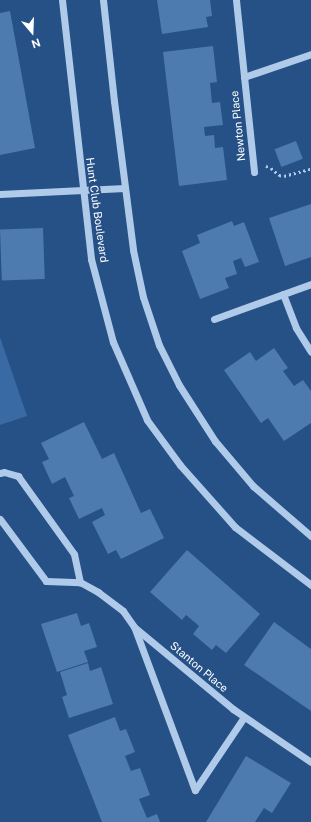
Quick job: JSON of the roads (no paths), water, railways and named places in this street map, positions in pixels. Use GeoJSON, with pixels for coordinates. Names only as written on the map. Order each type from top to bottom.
{"type":"FeatureCollection","features":[{"type":"Feature","properties":{"kind":"street","name":"Hunt Club Boulevard"},"geometry":{"type":"LineString","coordinates":[[62,0],[91,259],[113,342],[147,420],[180,465],[235,527],[311,585]]}},
{"type":"Feature","properties":{"kind":"street"},"geometry":{"type":"LineString","coordinates":[[103,0],[132,250],[143,297],[159,345],[179,385],[215,441],[253,486],[311,536]]}},
{"type":"Feature","properties":{"kind":"street","name":"Newton Place"},"geometry":{"type":"LineString","coordinates":[[236,0],[254,170]]}},
{"type":"Feature","properties":{"kind":"street","name":"Newton Place"},"geometry":{"type":"LineString","coordinates":[[244,77],[311,54]]}},
{"type":"Feature","properties":{"kind":"street"},"geometry":{"type":"LineString","coordinates":[[0,194],[125,188]]}},
{"type":"Feature","properties":{"kind":"street"},"geometry":{"type":"LineString","coordinates":[[214,319],[311,284]]}},
{"type":"Feature","properties":{"kind":"street"},"geometry":{"type":"LineString","coordinates":[[283,294],[296,328],[311,352]]}},
{"type":"Feature","properties":{"kind":"street"},"geometry":{"type":"LineString","coordinates":[[0,473],[4,472],[18,476],[74,554],[80,582],[46,581],[0,519]]}},
{"type":"Feature","properties":{"kind":"street","name":"Stanton Place"},"geometry":{"type":"LineString","coordinates":[[80,582],[98,592],[123,611],[134,627],[244,717],[311,762]]}},
{"type":"Feature","properties":{"kind":"street"},"geometry":{"type":"LineString","coordinates":[[134,627],[195,790],[244,717]]}}]}
